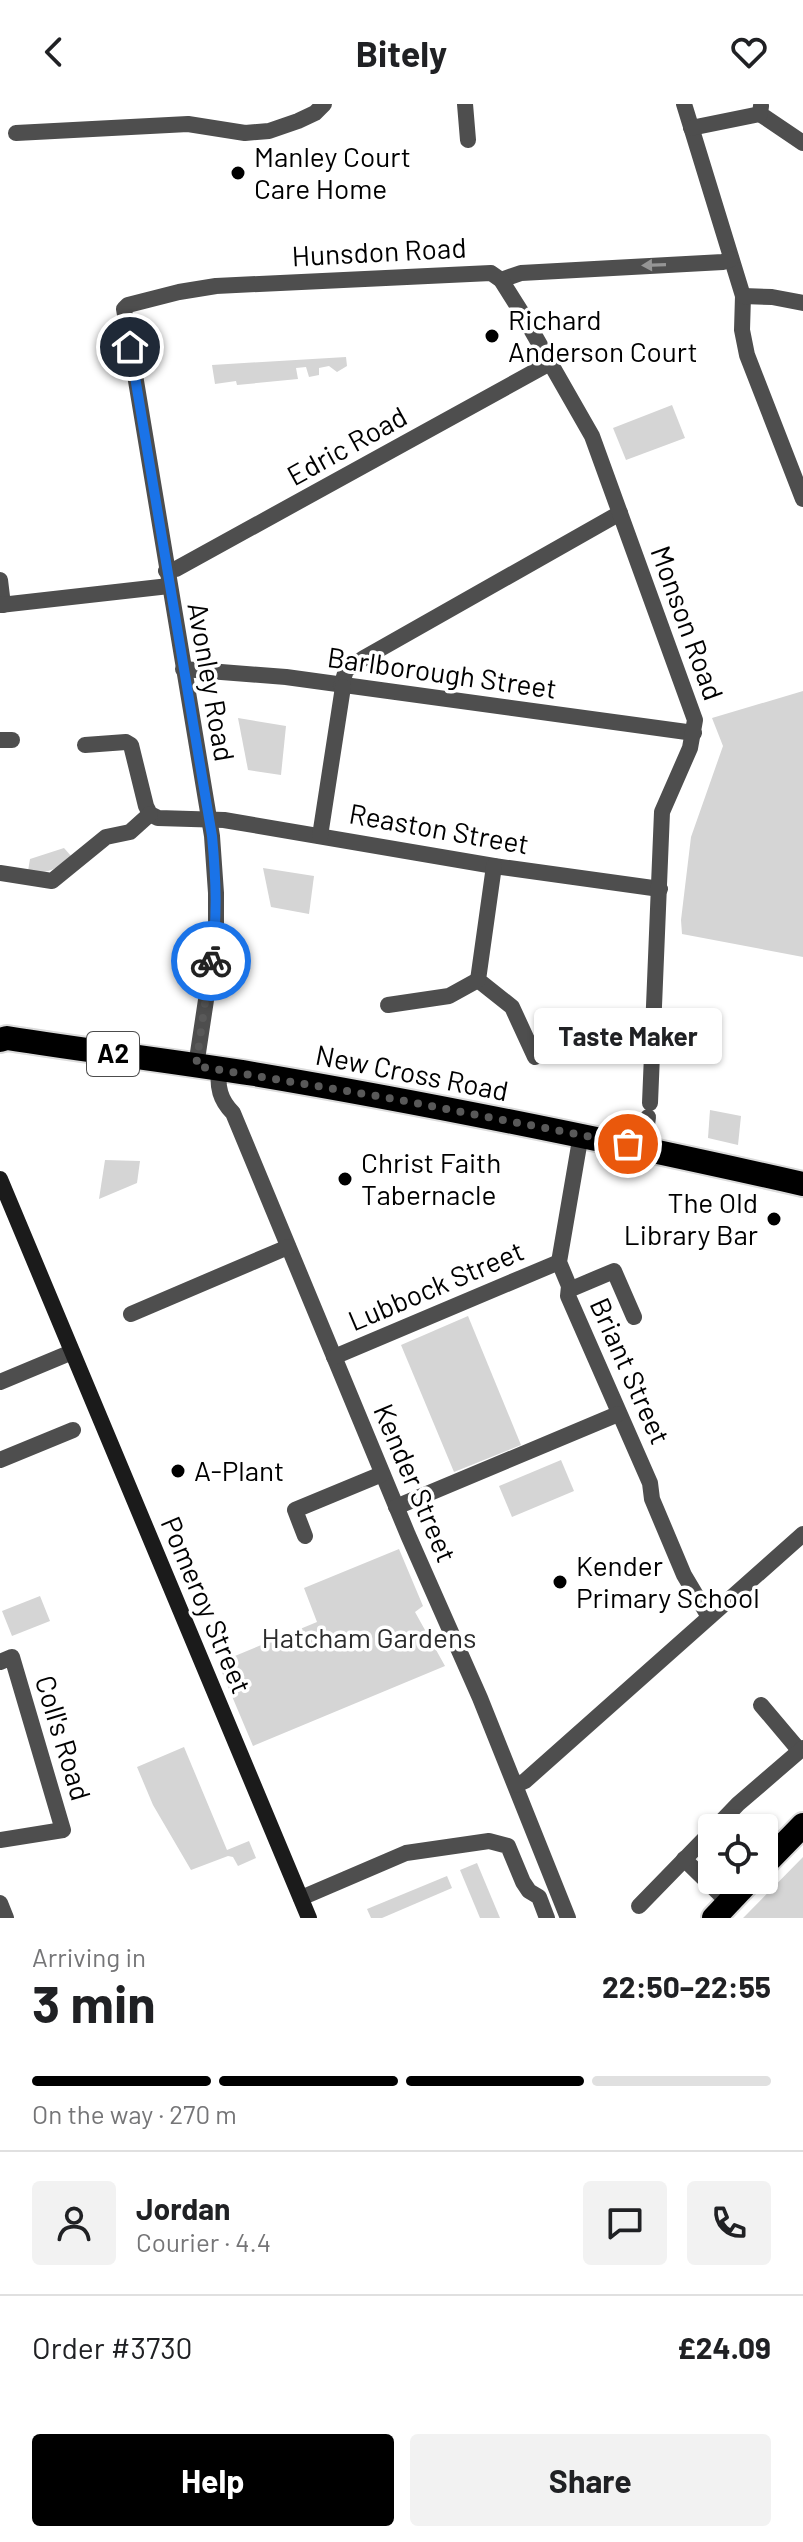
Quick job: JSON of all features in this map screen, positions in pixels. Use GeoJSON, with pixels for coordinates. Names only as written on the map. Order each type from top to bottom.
{"type":"FeatureCollection","features":[{"type":"Feature","properties":{"kind":"highway","name":"New Cross Road"},"geometry":{"type":"LineString","coordinates":[[2,1036],[207,1067],[581,1134],[803,1184]]}},
{"type":"Feature","properties":{"kind":"highway"},"geometry":{"type":"LineString","coordinates":[[778,1851],[803,1825]]}},
{"type":"Feature","properties":{"kind":"highway"},"geometry":{"type":"LineString","coordinates":[[721,1910],[736,1894]]}},
{"type":"Feature","properties":{"kind":"main road","name":"Pomeroy Street"},"geometry":{"type":"LineString","coordinates":[[0,1179],[309,1918]]}},
{"type":"Feature","properties":{"kind":"street"},"geometry":{"type":"LineString","coordinates":[[16,133],[188,124],[245,133],[269,131],[315,113],[324,104]]}},
{"type":"Feature","properties":{"kind":"street"},"geometry":{"type":"LineString","coordinates":[[465,104],[468,140]]}},
{"type":"Feature","properties":{"kind":"street"},"geometry":{"type":"LineString","coordinates":[[684,104],[743,296],[742,330],[747,355],[803,499]]}},
{"type":"Feature","properties":{"kind":"street"},"geometry":{"type":"LineString","coordinates":[[691,128],[760,109],[803,143]]}},
{"type":"Feature","properties":{"kind":"street","name":"Hunsdon Road"},"geometry":{"type":"LineString","coordinates":[[124,309],[128,305],[179,292],[216,286],[474,272],[491,273],[501,280],[521,273],[723,262],[731,259]]}},
{"type":"Feature","properties":{"kind":"street","name":"Monson Road"},"geometry":{"type":"LineString","coordinates":[[501,280],[592,436],[692,708],[694,733],[690,748],[662,812],[649,1110],[644,1148]]}},
{"type":"Feature","properties":{"kind":"street"},"geometry":{"type":"LineString","coordinates":[[743,296],[803,303]]}},
{"type":"Feature","properties":{"kind":"street","name":"Avonley Road"},"geometry":{"type":"LineString","coordinates":[[124,309],[209,820],[216,893],[216,934],[207,1067]]}},
{"type":"Feature","properties":{"kind":"street","name":"Edric Road"},"geometry":{"type":"LineString","coordinates":[[1,605],[168,579],[176,569],[550,363]]}},
{"type":"Feature","properties":{"kind":"street"},"geometry":{"type":"LineString","coordinates":[[320,836],[343,676],[351,666],[620,513]]}},
{"type":"Feature","properties":{"kind":"street"},"geometry":{"type":"LineString","coordinates":[[0,580],[1,605]]}},
{"type":"Feature","properties":{"kind":"street","name":"Barlborough Street"},"geometry":{"type":"LineString","coordinates":[[183,669],[286,677],[694,733]]}},
{"type":"Feature","properties":{"kind":"street"},"geometry":{"type":"LineString","coordinates":[[0,873],[52,881],[106,837],[130,832],[150,814],[131,745],[126,742],[85,745]]}},
{"type":"Feature","properties":{"kind":"street","name":"Reaston Street"},"geometry":{"type":"LineString","coordinates":[[150,814],[158,818],[224,820],[659,897]]}},
{"type":"Feature","properties":{"kind":"street"},"geometry":{"type":"LineString","coordinates":[[478,980],[494,866]]}},
{"type":"Feature","properties":{"kind":"street"},"geometry":{"type":"LineString","coordinates":[[388,1005],[449,996],[478,980]]}},
{"type":"Feature","properties":{"kind":"street"},"geometry":{"type":"LineString","coordinates":[[478,980],[512,1007],[535,1057]]}},
{"type":"Feature","properties":{"kind":"street","name":"Kender Street"},"geometry":{"type":"LineString","coordinates":[[207,1067],[233,1113],[382,1474],[516,1785],[522,1807],[568,1918]]}},
{"type":"Feature","properties":{"kind":"street","name":"Briant Street"},"geometry":{"type":"LineString","coordinates":[[581,1134],[559,1262],[569,1290],[568,1296],[650,1483],[652,1499],[684,1575],[709,1617]]}},
{"type":"Feature","properties":{"kind":"street"},"geometry":{"type":"LineString","coordinates":[[131,1314],[288,1247]]}},
{"type":"Feature","properties":{"kind":"street","name":"Lubbock Street"},"geometry":{"type":"LineString","coordinates":[[334,1357],[559,1262]]}},
{"type":"Feature","properties":{"kind":"street"},"geometry":{"type":"LineString","coordinates":[[569,1290],[614,1271],[634,1317]]}},
{"type":"Feature","properties":{"kind":"street"},"geometry":{"type":"LineString","coordinates":[[0,1382],[72,1352]]}},
{"type":"Feature","properties":{"kind":"street"},"geometry":{"type":"LineString","coordinates":[[396,1507],[618,1414]]}},
{"type":"Feature","properties":{"kind":"street"},"geometry":{"type":"LineString","coordinates":[[0,1460],[73,1430]]}},
{"type":"Feature","properties":{"kind":"street"},"geometry":{"type":"LineString","coordinates":[[305,1536],[295,1510],[382,1474]]}},
{"type":"Feature","properties":{"kind":"street"},"geometry":{"type":"LineString","coordinates":[[516,1785],[525,1781],[803,1534]]}},
{"type":"Feature","properties":{"kind":"street","name":"Coll's Road"},"geometry":{"type":"LineString","coordinates":[[0,1662],[12,1657],[63,1830],[0,1840]]}},
{"type":"Feature","properties":{"kind":"street"},"geometry":{"type":"LineString","coordinates":[[728,1814],[801,1749],[761,1705]]}},
{"type":"Feature","properties":{"kind":"street"},"geometry":{"type":"LineString","coordinates":[[301,1898],[406,1853],[489,1841],[508,1846],[523,1882],[529,1891],[539,1897],[547,1918]]}},
{"type":"Feature","properties":{"kind":"street"},"geometry":{"type":"LineString","coordinates":[[639,1906],[698,1845]]}},
{"type":"Feature","properties":{"kind":"street"},"geometry":{"type":"LineString","coordinates":[[684,1859],[721,1910]]}},
{"type":"Feature","properties":{"kind":"street"},"geometry":{"type":"LineString","coordinates":[[0,1903],[6,1918]]}},
{"type":"Feature","properties":{"kind":"green space"},"geometry":{"type":"Polygon","coordinates":[[[346,357],[347,366],[337,372],[329,366],[319,368],[319,375],[309,377],[306,367],[296,368],[298,379],[237,385],[236,381],[215,384],[212,365],[346,357]]]}},
{"type":"Feature","properties":{"kind":"green space"},"geometry":{"type":"Polygon","coordinates":[[[672,405],[685,438],[626,460],[613,428],[672,405]]]}},
{"type":"Feature","properties":{"kind":"green space"},"geometry":{"type":"Polygon","coordinates":[[[803,691],[803,957],[682,934],[691,837],[723,746],[712,718],[803,691]]]}},
{"type":"Feature","properties":{"kind":"green space"},"geometry":{"type":"Polygon","coordinates":[[[238,718],[286,726],[281,775],[248,770],[238,718]]]}},
{"type":"Feature","properties":{"kind":"green space"},"geometry":{"type":"Polygon","coordinates":[[[64,848],[71,856],[56,868],[42,872],[28,871],[30,859],[64,848]]]}},
{"type":"Feature","properties":{"kind":"green space"},"geometry":{"type":"Polygon","coordinates":[[[263,868],[314,876],[309,914],[271,907],[263,868]]]}},
{"type":"Feature","properties":{"kind":"green space"},"geometry":{"type":"Polygon","coordinates":[[[710,1110],[741,1116],[738,1145],[708,1138],[710,1110]]]}},
{"type":"Feature","properties":{"kind":"green space"},"geometry":{"type":"Polygon","coordinates":[[[105,1160],[140,1161],[137,1183],[99,1199],[105,1160]]]}},
{"type":"Feature","properties":{"kind":"green space"},"geometry":{"type":"Polygon","coordinates":[[[468,1316],[521,1445],[454,1472],[401,1345],[468,1316]]]}},
{"type":"Feature","properties":{"kind":"green space"},"geometry":{"type":"Polygon","coordinates":[[[561,1460],[574,1491],[512,1517],[499,1486],[561,1460]]]}},
{"type":"Feature","properties":{"kind":"green space","name":"Hatcham Gardens"},"geometry":{"type":"Polygon","coordinates":[[[399,1549],[423,1606],[415,1612],[445,1666],[253,1746],[218,1663],[317,1622],[304,1588],[399,1549]]]}},
{"type":"Feature","properties":{"kind":"green space"},"geometry":{"type":"Polygon","coordinates":[[[40,1596],[50,1621],[12,1636],[2,1611],[40,1596]]]}},
{"type":"Feature","properties":{"kind":"green space"},"geometry":{"type":"Polygon","coordinates":[[[184,1747],[227,1850],[249,1841],[256,1858],[238,1866],[233,1857],[228,1856],[191,1870],[153,1805],[137,1767],[184,1747]]]}},
{"type":"Feature","properties":{"kind":"green space"},"geometry":{"type":"Polygon","coordinates":[[[803,1857],[803,1918],[743,1918],[767,1894],[778,1894],[778,1882],[803,1857]]]}},
{"type":"Feature","properties":{"kind":"green space"},"geometry":{"type":"Polygon","coordinates":[[[477,1863],[500,1918],[480,1918],[460,1870],[477,1863]]]}},
{"type":"Feature","properties":{"kind":"green space"},"geometry":{"type":"Polygon","coordinates":[[[447,1876],[452,1888],[382,1918],[371,1918],[367,1909],[447,1876]]]}},
{"type":"Feature","properties":{"kind":"way so far"},"geometry":{"type":"LineString","coordinates":[[211,961],[196,1066],[389,1098],[628,1144]]}},
{"type":"Feature","properties":{"kind":"place","name":"Manley Court Care Home"},"geometry":{"type":"Point","coordinates":[238,173]}},
{"type":"Feature","properties":{"kind":"place","name":"Richard Anderson Court"},"geometry":{"type":"Point","coordinates":[492,336]}},
{"type":"Feature","properties":{"kind":"place","name":"Taste Maker"},"geometry":{"type":"Point","coordinates":[628,1144]}},
{"type":"Feature","properties":{"kind":"place","name":"Christ Faith Tabernacle"},"geometry":{"type":"Point","coordinates":[345,1179]}},
{"type":"Feature","properties":{"kind":"place","name":"The Old Library Bar"},"geometry":{"type":"Point","coordinates":[774,1219]}},
{"type":"Feature","properties":{"kind":"place","name":"A-Plant"},"geometry":{"type":"Point","coordinates":[178,1471]}},
{"type":"Feature","properties":{"kind":"place","name":"Kender Primary School"},"geometry":{"type":"Point","coordinates":[560,1582]}},
{"type":"Feature","properties":{"kind":"route"},"geometry":{"type":"LineString","coordinates":[[130,347],[212,836],[216,934],[211,961]]}}]}
